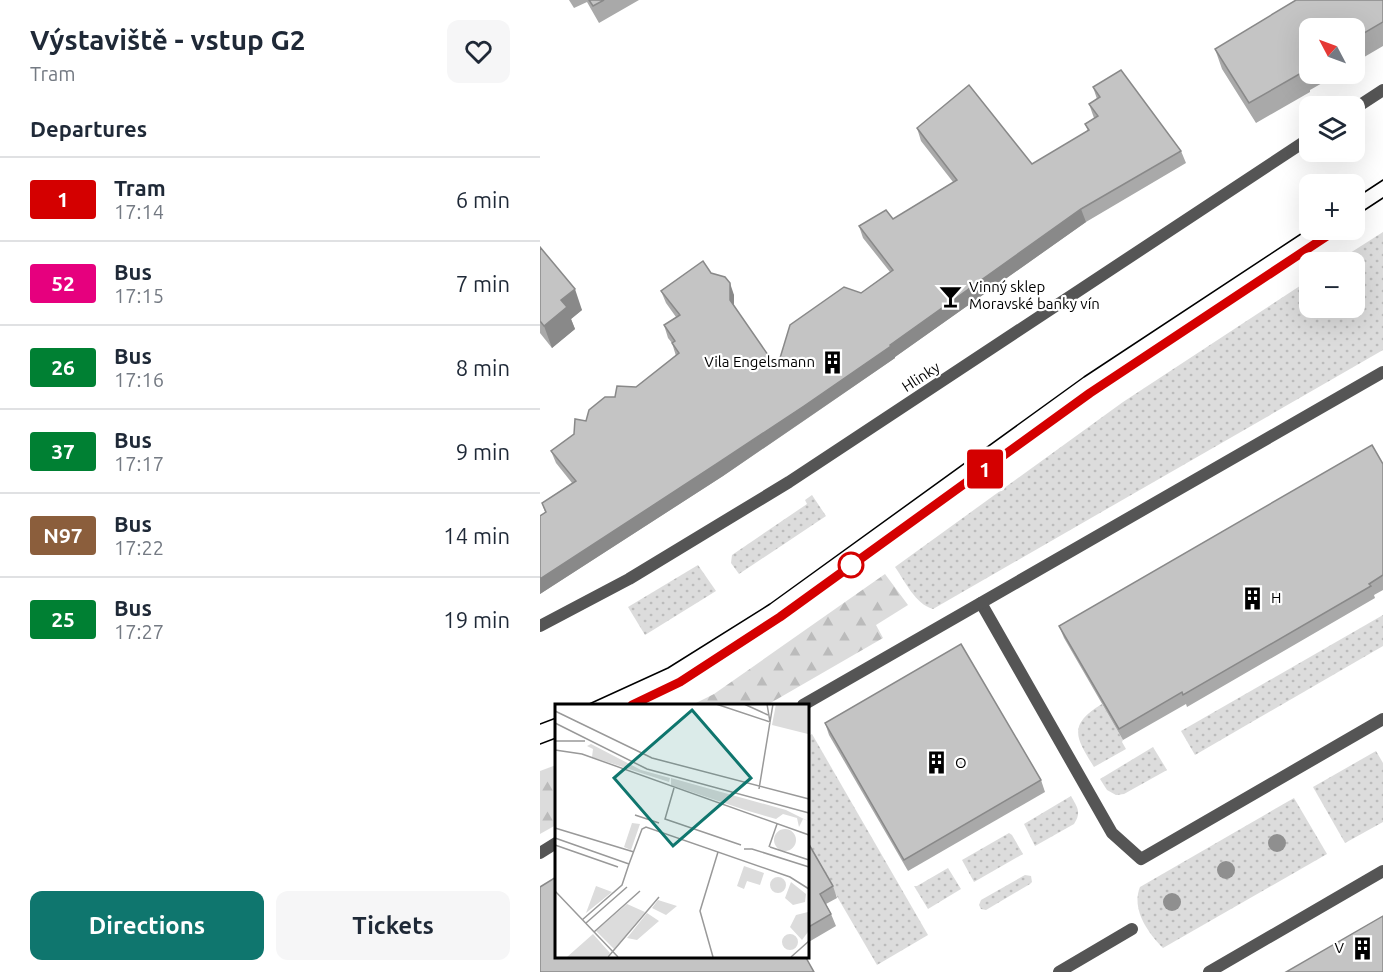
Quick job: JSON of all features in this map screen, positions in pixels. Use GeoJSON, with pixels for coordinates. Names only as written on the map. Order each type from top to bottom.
{"type":"FeatureCollection","features":[{"type":"Feature","properties":{"kind":"street"},"geometry":{"type":"LineString","coordinates":[[1365,102],[1383,90]]}},
{"type":"Feature","properties":{"kind":"street","name":"Hlinky"},"geometry":{"type":"LineString","coordinates":[[540,626],[630,579],[796,478],[1299,145]]}},
{"type":"Feature","properties":{"kind":"street"},"geometry":{"type":"LineString","coordinates":[[804,704],[1383,372]]}},
{"type":"Feature","properties":{"kind":"street"},"geometry":{"type":"LineString","coordinates":[[981,603],[1112,832],[1141,859],[1383,719]]}},
{"type":"Feature","properties":{"kind":"street"},"geometry":{"type":"LineString","coordinates":[[540,853],[555,844]]}},
{"type":"Feature","properties":{"kind":"street"},"geometry":{"type":"LineString","coordinates":[[1209,972],[1383,872]]}},
{"type":"Feature","properties":{"kind":"street"},"geometry":{"type":"LineString","coordinates":[[1059,972],[1132,930]]}},
{"type":"Feature","properties":{"kind":"green space"},"geometry":{"type":"Polygon","coordinates":[[[1383,232],[1383,350],[933,609],[921,602],[911,591],[895,567],[1123,402],[1299,287],[1299,318],[1365,318],[1365,252],[1352,252],[1383,232]]]}},
{"type":"Feature","properties":{"kind":"green space"},"geometry":{"type":"Polygon","coordinates":[[[812,495],[826,516],[739,574],[731,563],[732,555],[807,504],[805,500],[812,495]]]}},
{"type":"Feature","properties":{"kind":"green space"},"geometry":{"type":"Polygon","coordinates":[[[698,565],[716,591],[645,635],[628,607],[698,565]]]}},
{"type":"Feature","properties":{"kind":"green space"},"geometry":{"type":"Polygon","coordinates":[[[885,574],[908,605],[876,625],[883,638],[769,704],[694,704],[714,694],[885,574]]]}},
{"type":"Feature","properties":{"kind":"green space"},"geometry":{"type":"Polygon","coordinates":[[[1383,615],[1383,646],[1195,755],[1181,731],[1383,615]]]}},
{"type":"Feature","properties":{"kind":"green space"},"geometry":{"type":"Polygon","coordinates":[[[1102,704],[1126,749],[1094,767],[1079,740],[1078,732],[1083,719],[1102,704]]]}},
{"type":"Feature","properties":{"kind":"green space"},"geometry":{"type":"Polygon","coordinates":[[[812,734],[928,935],[877,965],[808,847],[808,736],[812,734]]]}},
{"type":"Feature","properties":{"kind":"green space"},"geometry":{"type":"Polygon","coordinates":[[[1153,747],[1167,770],[1124,794],[1116,795],[1107,790],[1100,779],[1153,747]]]}},
{"type":"Feature","properties":{"kind":"green space"},"geometry":{"type":"Polygon","coordinates":[[[1376,751],[1383,763],[1383,822],[1345,843],[1313,787],[1376,751]]]}},
{"type":"Feature","properties":{"kind":"green space"},"geometry":{"type":"Polygon","coordinates":[[[555,765],[555,826],[540,834],[540,771],[555,765]]]}},
{"type":"Feature","properties":{"kind":"green space"},"geometry":{"type":"Polygon","coordinates":[[[1071,796],[1078,813],[1074,824],[1035,846],[1024,824],[1071,796]]]}},
{"type":"Feature","properties":{"kind":"green space"},"geometry":{"type":"Polygon","coordinates":[[[1294,798],[1327,854],[1163,948],[1142,920],[1138,904],[1140,887],[1294,798]]]}},
{"type":"Feature","properties":{"kind":"green space"},"geometry":{"type":"Polygon","coordinates":[[[1009,833],[1023,854],[974,882],[962,860],[1009,833]]]}},
{"type":"Feature","properties":{"kind":"green space"},"geometry":{"type":"Polygon","coordinates":[[[948,868],[961,889],[928,909],[914,886],[948,868]]]}},
{"type":"Feature","properties":{"kind":"green space"},"geometry":{"type":"Polygon","coordinates":[[[1025,875],[1031,876],[1030,884],[986,910],[981,909],[979,905],[981,900],[1025,875]]]}},
{"type":"Feature","properties":{"kind":"building"},"geometry":{"type":"Polygon","coordinates":[[[589,0],[604,0],[593,6],[589,0]]]}},
{"type":"Feature","properties":{"kind":"building"},"geometry":{"type":"Polygon","coordinates":[[[1296,0],[1383,0],[1383,22],[1365,33],[1365,18],[1299,18],[1299,74],[1249,103],[1215,49],[1296,0]]]}},
{"type":"Feature","properties":{"kind":"building"},"geometry":{"type":"Polygon","coordinates":[[[1121,70],[1181,151],[1081,209],[804,406],[540,579],[540,516],[546,512],[542,503],[576,481],[551,451],[574,434],[575,419],[586,421],[589,410],[605,397],[615,397],[617,386],[636,387],[679,353],[672,343],[675,341],[664,325],[680,315],[661,291],[703,261],[711,273],[725,277],[730,283],[730,300],[777,368],[790,325],[844,287],[861,293],[893,270],[859,226],[886,210],[893,219],[957,180],[917,128],[969,85],[1032,164],[1089,130],[1085,124],[1098,116],[1089,104],[1100,97],[1093,87],[1121,70]]]}},
{"type":"Feature","properties":{"kind":"building"},"geometry":{"type":"Polygon","coordinates":[[[540,247],[575,289],[561,300],[567,307],[544,326],[540,321],[540,247]]]}},
{"type":"Feature","properties":{"kind":"building","name":"H"},"geometry":{"type":"Polygon","coordinates":[[[1372,445],[1383,464],[1383,575],[1369,584],[1371,586],[1183,695],[1182,692],[1119,729],[1059,626],[1372,445]]]}},
{"type":"Feature","properties":{"kind":"building","name":"O"},"geometry":{"type":"Polygon","coordinates":[[[961,644],[1041,780],[904,860],[825,723],[961,644]]]}},
{"type":"Feature","properties":{"kind":"building"},"geometry":{"type":"Polygon","coordinates":[[[808,843],[833,886],[820,894],[831,914],[808,927],[808,843]]]}},
{"type":"Feature","properties":{"kind":"building"},"geometry":{"type":"Polygon","coordinates":[[[555,878],[555,957],[806,957],[814,972],[540,972],[540,887],[555,878]]]}},
{"type":"Feature","properties":{"kind":"building","name":"V"},"geometry":{"type":"Polygon","coordinates":[[[1383,916],[1383,972],[1286,972],[1383,916]]]}},
{"type":"Feature","properties":{"kind":"tram line"},"geometry":{"type":"LineString","coordinates":[[1365,192],[1383,180]]}},
{"type":"Feature","properties":{"kind":"tram line"},"geometry":{"type":"LineString","coordinates":[[1365,210],[1383,198]]}},
{"type":"Feature","properties":{"kind":"tram line"},"geometry":{"type":"LineString","coordinates":[[589,704],[668,668],[770,604],[1084,377],[1299,235]]}},
{"type":"Feature","properties":{"kind":"tram line"},"geometry":{"type":"LineString","coordinates":[[634,704],[680,682],[780,617],[1090,393],[1321,240]]}},
{"type":"Feature","properties":{"kind":"tram line","name":"1"},"geometry":{"type":"LineString","coordinates":[[634,704],[680,682],[780,617],[1090,393],[1321,240]]}},
{"type":"Feature","properties":{"kind":"tram line"},"geometry":{"type":"LineString","coordinates":[[540,724],[555,718]]}},
{"type":"Feature","properties":{"kind":"tram line"},"geometry":{"type":"LineString","coordinates":[[540,744],[555,738]]}},
{"type":"Feature","properties":{"kind":"place","name":"Vinný sklep Moravské banky vín"},"geometry":{"type":"Point","coordinates":[951,296]}},
{"type":"Feature","properties":{"kind":"place","name":"Vila Engelsmann"},"geometry":{"type":"Point","coordinates":[833,362]}},
{"type":"Feature","properties":{"kind":"place","name":"H"},"geometry":{"type":"Point","coordinates":[1253,598]}},
{"type":"Feature","properties":{"kind":"place","name":"O"},"geometry":{"type":"Point","coordinates":[937,763]}},
{"type":"Feature","properties":{"kind":"place","name":"V"},"geometry":{"type":"Point","coordinates":[1362,948]}}]}
